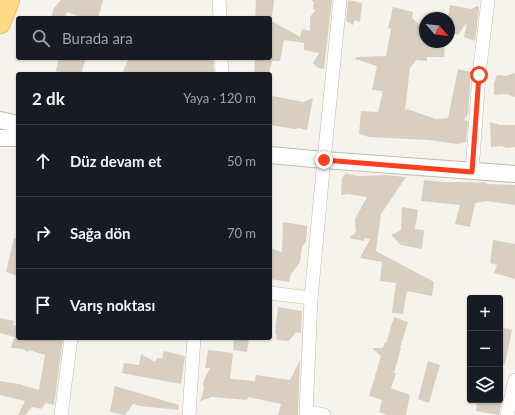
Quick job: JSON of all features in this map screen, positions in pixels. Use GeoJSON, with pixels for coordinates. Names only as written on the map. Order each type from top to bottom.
{"type":"FeatureCollection","features":[{"type":"Feature","properties":{"kind":"highway"},"geometry":{"type":"LineString","coordinates":[[0,23],[9,0]]}},
{"type":"Feature","properties":{"kind":"street"},"geometry":{"type":"LineString","coordinates":[[219,0],[220,16]]}},
{"type":"Feature","properties":{"kind":"street"},"geometry":{"type":"LineString","coordinates":[[324,415],[306,413],[311,298],[340,0]]}},
{"type":"Feature","properties":{"kind":"street"},"geometry":{"type":"LineString","coordinates":[[472,172],[479,75],[488,0]]}},
{"type":"Feature","properties":{"kind":"street"},"geometry":{"type":"LineString","coordinates":[[221,60],[222,72]]}},
{"type":"Feature","properties":{"kind":"street"},"geometry":{"type":"LineString","coordinates":[[0,120],[16,124]]}},
{"type":"Feature","properties":{"kind":"street"},"geometry":{"type":"LineString","coordinates":[[0,138],[16,138]]}},
{"type":"Feature","properties":{"kind":"street"},"geometry":{"type":"LineString","coordinates":[[272,155],[472,172],[515,174]]}},
{"type":"Feature","properties":{"kind":"street"},"geometry":{"type":"LineString","coordinates":[[272,293],[311,298]]}},
{"type":"Feature","properties":{"kind":"street"},"geometry":{"type":"LineString","coordinates":[[61,415],[70,340]]}},
{"type":"Feature","properties":{"kind":"street"},"geometry":{"type":"LineString","coordinates":[[189,415],[194,340]]}},
{"type":"Feature","properties":{"kind":"street"},"geometry":{"type":"LineString","coordinates":[[507,415],[515,380]]}},
{"type":"Feature","properties":{"kind":"building"},"geometry":{"type":"Polygon","coordinates":[[[61,0],[103,0],[99,16],[78,16],[67,12],[66,16],[52,16],[54,8],[61,0]]]}},
{"type":"Feature","properties":{"kind":"building"},"geometry":{"type":"Polygon","coordinates":[[[256,0],[274,0],[272,18],[272,16],[255,16],[256,0]]]}},
{"type":"Feature","properties":{"kind":"building"},"geometry":{"type":"Polygon","coordinates":[[[311,0],[332,0],[324,69],[318,68],[313,63],[319,53],[304,50],[304,43],[284,40],[280,61],[272,61],[269,72],[254,72],[255,60],[272,60],[272,21],[300,37],[302,29],[310,31],[310,17],[315,11],[313,8],[314,2],[311,0]]]}},
{"type":"Feature","properties":{"kind":"building"},"geometry":{"type":"Polygon","coordinates":[[[348,0],[362,3],[360,22],[355,20],[353,25],[346,21],[348,0]]]}},
{"type":"Feature","properties":{"kind":"building"},"geometry":{"type":"Polygon","coordinates":[[[450,5],[471,9],[477,6],[479,7],[475,41],[464,37],[467,22],[458,35],[455,34],[455,12],[449,12],[450,5]]]}},
{"type":"Feature","properties":{"kind":"building"},"geometry":{"type":"Polygon","coordinates":[[[393,7],[413,12],[412,18],[419,24],[419,48],[445,48],[444,57],[427,57],[427,61],[416,60],[410,68],[405,110],[407,109],[436,119],[448,118],[458,69],[471,72],[468,114],[464,120],[468,121],[466,142],[458,144],[428,140],[369,137],[359,134],[361,111],[378,112],[383,91],[372,90],[377,66],[355,59],[356,57],[386,56],[391,29],[388,28],[393,7]]]}},
{"type":"Feature","properties":{"kind":"building"},"geometry":{"type":"Polygon","coordinates":[[[59,60],[85,60],[82,72],[56,71],[59,60]]]}},
{"type":"Feature","properties":{"kind":"building"},"geometry":{"type":"Polygon","coordinates":[[[128,60],[213,60],[214,72],[123,72],[128,60]]]}},
{"type":"Feature","properties":{"kind":"building"},"geometry":{"type":"Polygon","coordinates":[[[515,73],[515,97],[506,94],[494,95],[494,83],[497,75],[506,76],[515,73]]]}},
{"type":"Feature","properties":{"kind":"building"},"geometry":{"type":"Polygon","coordinates":[[[273,96],[303,102],[313,98],[307,130],[272,125],[273,96]]]}},
{"type":"Feature","properties":{"kind":"building"},"geometry":{"type":"Polygon","coordinates":[[[490,122],[500,125],[515,125],[515,147],[491,147],[490,122]]]}},
{"type":"Feature","properties":{"kind":"building"},"geometry":{"type":"Polygon","coordinates":[[[346,173],[357,176],[385,175],[406,177],[381,214],[376,251],[434,282],[432,296],[407,291],[403,314],[392,313],[396,283],[380,281],[382,262],[360,258],[370,239],[365,238],[364,241],[349,238],[356,232],[355,219],[367,197],[348,194],[341,195],[342,178],[346,173]]]}},
{"type":"Feature","properties":{"kind":"building"},"geometry":{"type":"Polygon","coordinates":[[[424,180],[445,182],[484,182],[488,184],[515,185],[515,205],[486,201],[475,203],[470,227],[455,224],[460,205],[421,201],[424,180]]]}},
{"type":"Feature","properties":{"kind":"building"},"geometry":{"type":"Polygon","coordinates":[[[402,207],[418,210],[415,229],[424,230],[422,249],[401,245],[391,235],[401,230],[402,207]]]}},
{"type":"Feature","properties":{"kind":"building"},"geometry":{"type":"Polygon","coordinates":[[[283,222],[307,226],[306,242],[302,247],[300,262],[291,274],[289,282],[272,279],[272,249],[282,252],[283,222]]]}},
{"type":"Feature","properties":{"kind":"building"},"geometry":{"type":"Polygon","coordinates":[[[14,238],[16,238],[16,275],[6,272],[14,238]]]}},
{"type":"Feature","properties":{"kind":"building"},"geometry":{"type":"Polygon","coordinates":[[[493,240],[515,244],[515,279],[494,273],[497,265],[490,263],[493,240]]]}},
{"type":"Feature","properties":{"kind":"building"},"geometry":{"type":"Polygon","coordinates":[[[278,307],[302,311],[301,333],[296,332],[289,341],[277,340],[275,332],[278,307]]]}},
{"type":"Feature","properties":{"kind":"building"},"geometry":{"type":"Polygon","coordinates":[[[394,317],[408,322],[400,348],[394,373],[396,373],[391,388],[410,395],[406,415],[388,415],[379,412],[382,400],[369,396],[381,356],[372,348],[383,348],[394,317]]]}},
{"type":"Feature","properties":{"kind":"building"},"geometry":{"type":"Polygon","coordinates":[[[0,318],[14,321],[13,325],[16,326],[16,337],[0,333],[0,318]]]}},
{"type":"Feature","properties":{"kind":"building"},"geometry":{"type":"Polygon","coordinates":[[[503,328],[512,330],[505,364],[503,364],[503,328]]]}},
{"type":"Feature","properties":{"kind":"building"},"geometry":{"type":"Polygon","coordinates":[[[14,338],[16,338],[16,340],[63,340],[54,405],[46,403],[41,409],[32,407],[25,415],[18,415],[25,401],[0,395],[0,381],[19,384],[39,390],[45,355],[29,350],[28,352],[23,349],[11,348],[14,338]]]}},
{"type":"Feature","properties":{"kind":"building"},"geometry":{"type":"Polygon","coordinates":[[[234,340],[249,340],[247,352],[233,350],[234,340]]]}},
{"type":"Feature","properties":{"kind":"building"},"geometry":{"type":"Polygon","coordinates":[[[208,350],[233,353],[230,379],[255,381],[256,375],[290,380],[300,360],[298,415],[278,415],[281,404],[248,397],[247,400],[212,397],[200,401],[204,389],[203,382],[210,368],[205,368],[208,350]]]}},
{"type":"Feature","properties":{"kind":"building"},"geometry":{"type":"Polygon","coordinates":[[[164,351],[185,356],[181,384],[122,373],[124,363],[139,365],[141,354],[155,362],[157,358],[162,358],[164,351]]]}},
{"type":"Feature","properties":{"kind":"building"},"geometry":{"type":"Polygon","coordinates":[[[428,361],[440,365],[429,403],[418,399],[428,361]]]}},
{"type":"Feature","properties":{"kind":"building"},"geometry":{"type":"Polygon","coordinates":[[[115,386],[179,405],[178,410],[133,404],[125,415],[110,412],[115,386]]]}},
{"type":"Feature","properties":{"kind":"building"},"geometry":{"type":"Polygon","coordinates":[[[477,403],[501,403],[499,415],[476,411],[477,403]]]}},
{"type":"Feature","properties":{"kind":"route"},"geometry":{"type":"LineString","coordinates":[[324,160],[472,172],[479,75]]}}]}
